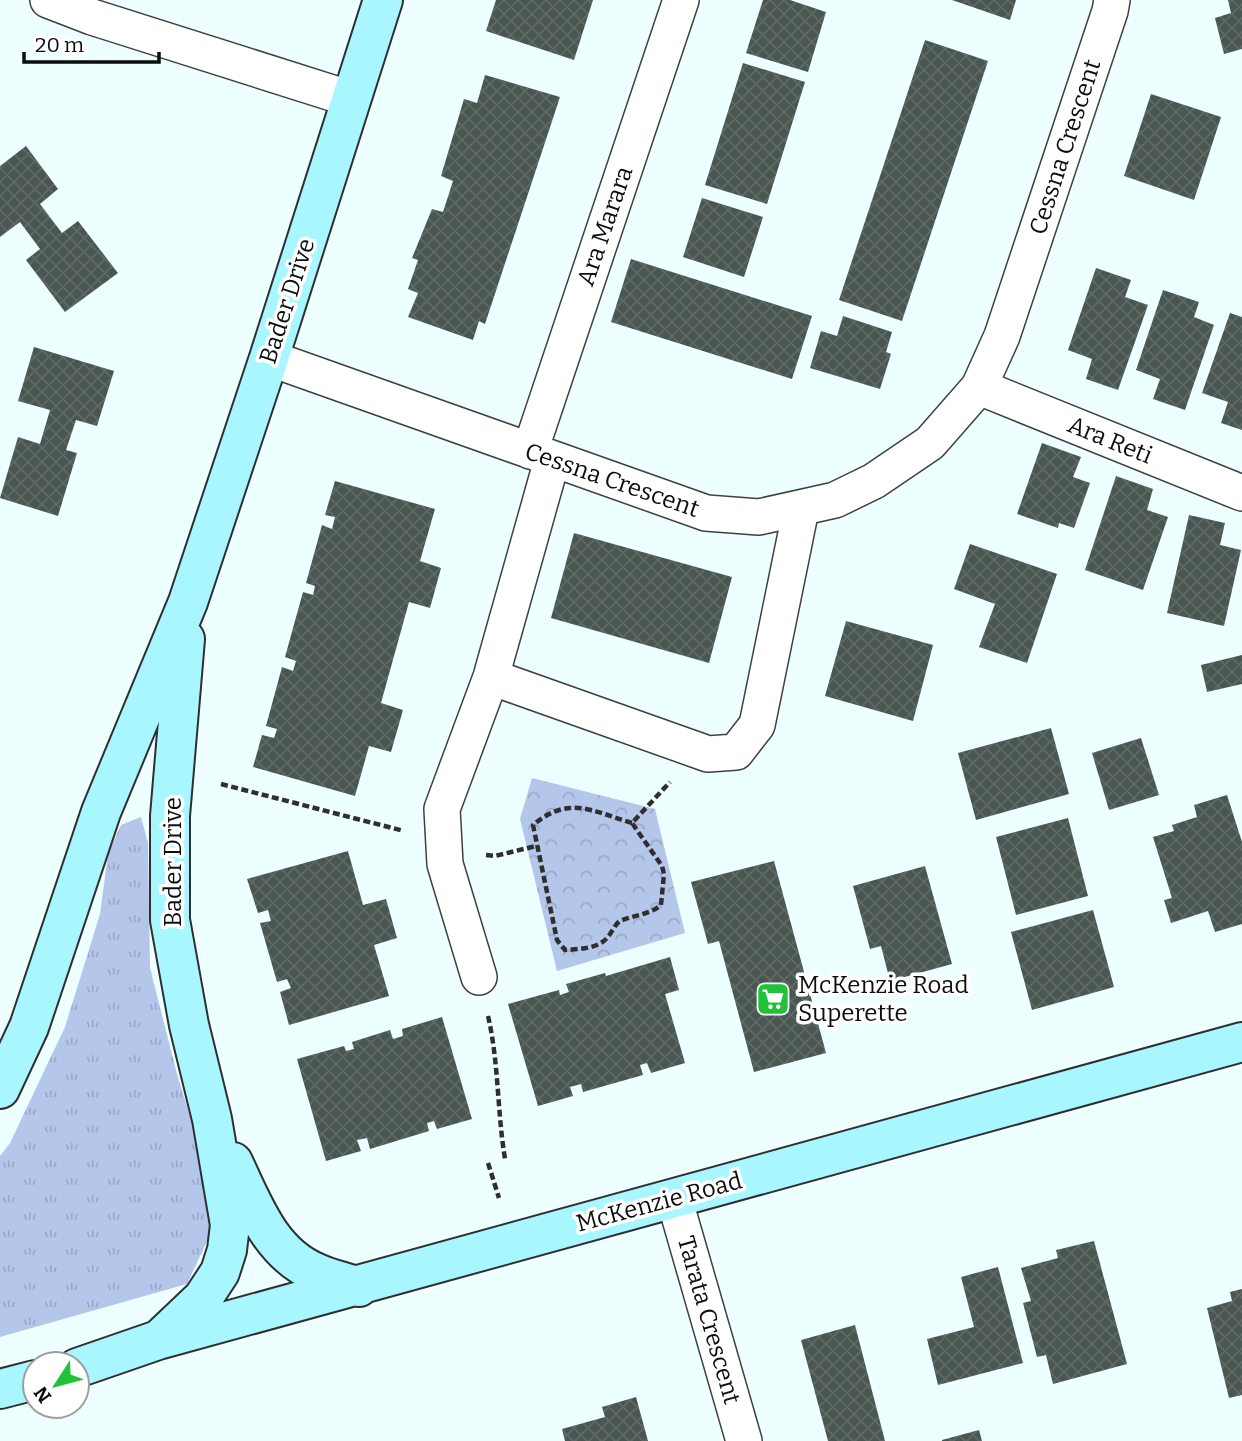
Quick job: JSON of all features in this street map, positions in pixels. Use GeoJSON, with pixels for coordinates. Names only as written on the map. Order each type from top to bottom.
{"type":"FeatureCollection","features":[{"type":"Feature","properties":{"kind":"main road","name":"Bader Drive"},"geometry":{"type":"LineString","coordinates":[[0,1089],[29,1027],[100,812],[188,601],[383,0]]}},
{"type":"Feature","properties":{"kind":"main road","name":"Bader Drive"},"geometry":{"type":"LineString","coordinates":[[158,1340],[203,1298],[219,1272],[227,1250],[230,1225],[212,1119],[189,1025],[170,920],[170,816],[188,601]]}},
{"type":"Feature","properties":{"kind":"main road","name":"McKenzie Road"},"geometry":{"type":"LineString","coordinates":[[91,1363],[158,1340],[359,1287],[1242,1042]]}},
{"type":"Feature","properties":{"kind":"main road","name":"Bader Drive"},"geometry":{"type":"LineString","coordinates":[[212,1119],[262,1225],[283,1251],[314,1273],[359,1287]]}},
{"type":"Feature","properties":{"kind":"main road"},"geometry":{"type":"LineString","coordinates":[[0,1390],[21,1384]]}},
{"type":"Feature","properties":{"kind":"street"},"geometry":{"type":"LineString","coordinates":[[48,0],[92,18],[351,99]]}},
{"type":"Feature","properties":{"kind":"street","name":"Ara Marara"},"geometry":{"type":"LineString","coordinates":[[479,977],[445,864],[442,809],[491,677],[541,456],[681,0]]}},
{"type":"Feature","properties":{"kind":"street","name":"Cessna Crescent"},"geometry":{"type":"LineString","coordinates":[[269,358],[706,513],[760,517],[835,499],[885,474],[930,443],[979,387],[1002,336],[1112,0]]}},
{"type":"Feature","properties":{"kind":"street","name":"Ara Reti"},"geometry":{"type":"LineString","coordinates":[[979,387],[1242,493]]}},
{"type":"Feature","properties":{"kind":"street"},"geometry":{"type":"LineString","coordinates":[[491,677],[708,754],[736,751],[757,725],[801,509]]}},
{"type":"Feature","properties":{"kind":"street","name":"Tarata Crescent"},"geometry":{"type":"LineString","coordinates":[[674,1198],[744,1441]]}},
{"type":"Feature","properties":{"kind":"path"},"geometry":{"type":"LineString","coordinates":[[632,823],[698,750]]}},
{"type":"Feature","properties":{"kind":"path"},"geometry":{"type":"LineString","coordinates":[[221,784],[444,841],[484,855],[495,856],[536,846]]}},
{"type":"Feature","properties":{"kind":"path"},"geometry":{"type":"LineString","coordinates":[[566,806],[585,808],[632,823],[662,866],[664,874],[661,905],[654,911],[617,922],[606,940],[585,949],[565,950],[557,940],[533,825],[566,806]]}},
{"type":"Feature","properties":{"kind":"path"},"geometry":{"type":"LineString","coordinates":[[479,977],[495,1048],[505,1159]]}},
{"type":"Feature","properties":{"kind":"path"},"geometry":{"type":"LineString","coordinates":[[488,1163],[499,1198]]}},
{"type":"Feature","properties":{"kind":"green space"},"geometry":{"type":"Polygon","coordinates":[[[532,778],[655,809],[685,933],[557,971],[520,819],[532,778]]]}},
{"type":"Feature","properties":{"kind":"green space"},"geometry":{"type":"Polygon","coordinates":[[[141,817],[148,843],[150,968],[177,1074],[210,1182],[214,1216],[208,1239],[187,1284],[0,1337],[0,1156],[10,1143],[65,1027],[100,914],[108,854],[121,825],[141,817]]]}},
{"type":"Feature","properties":{"kind":"building"},"geometry":{"type":"Polygon","coordinates":[[[496,0],[593,0],[574,60],[486,31],[496,0]]]}},
{"type":"Feature","properties":{"kind":"building"},"geometry":{"type":"Polygon","coordinates":[[[763,0],[790,0],[826,12],[808,72],[746,53],[763,0]]]}},
{"type":"Feature","properties":{"kind":"building"},"geometry":{"type":"Polygon","coordinates":[[[952,0],[1016,0],[1010,20],[952,0]]]}},
{"type":"Feature","properties":{"kind":"building"},"geometry":{"type":"Polygon","coordinates":[[[1228,0],[1242,0],[1242,49],[1224,54],[1215,18],[1231,13],[1228,0]]]}},
{"type":"Feature","properties":{"kind":"building"},"geometry":{"type":"Polygon","coordinates":[[[925,40],[988,61],[902,321],[839,300],[925,40]]]}},
{"type":"Feature","properties":{"kind":"building"},"geometry":{"type":"Polygon","coordinates":[[[743,63],[805,82],[767,204],[705,185],[743,63]]]}},
{"type":"Feature","properties":{"kind":"building"},"geometry":{"type":"Polygon","coordinates":[[[485,75],[560,97],[485,324],[479,321],[473,340],[408,317],[418,293],[408,289],[418,260],[412,258],[432,209],[443,212],[453,181],[441,176],[464,99],[477,103],[485,75]]]}},
{"type":"Feature","properties":{"kind":"building"},"geometry":{"type":"Polygon","coordinates":[[[1151,94],[1221,117],[1194,200],[1124,176],[1151,94]]]}},
{"type":"Feature","properties":{"kind":"building"},"geometry":{"type":"Polygon","coordinates":[[[26,146],[58,189],[40,204],[62,233],[78,221],[118,273],[65,312],[26,260],[40,249],[20,222],[0,237],[0,166],[26,146]]]}},
{"type":"Feature","properties":{"kind":"building"},"geometry":{"type":"Polygon","coordinates":[[[702,198],[763,217],[744,277],[683,257],[702,198]]]}},
{"type":"Feature","properties":{"kind":"building"},"geometry":{"type":"Polygon","coordinates":[[[631,259],[812,316],[792,379],[611,322],[631,259]]]}},
{"type":"Feature","properties":{"kind":"building"},"geometry":{"type":"Polygon","coordinates":[[[1096,268],[1131,280],[1125,297],[1148,305],[1118,390],[1086,379],[1092,359],[1068,350],[1096,268]]]}},
{"type":"Feature","properties":{"kind":"building"},"geometry":{"type":"Polygon","coordinates":[[[1163,290],[1199,302],[1194,317],[1214,325],[1185,410],[1153,399],[1160,379],[1136,370],[1163,290]]]}},
{"type":"Feature","properties":{"kind":"building"},"geometry":{"type":"Polygon","coordinates":[[[1230,313],[1242,317],[1242,430],[1221,423],[1228,402],[1202,393],[1230,313]]]}},
{"type":"Feature","properties":{"kind":"building"},"geometry":{"type":"Polygon","coordinates":[[[843,316],[892,332],[886,352],[891,354],[880,389],[810,368],[821,331],[837,336],[843,316]]]}},
{"type":"Feature","properties":{"kind":"building"},"geometry":{"type":"Polygon","coordinates":[[[34,347],[114,371],[97,426],[76,420],[66,450],[77,453],[58,516],[0,498],[18,437],[40,444],[50,410],[18,401],[34,347]]]}},
{"type":"Feature","properties":{"kind":"building"},"geometry":{"type":"Polygon","coordinates":[[[1042,443],[1081,457],[1073,477],[1090,483],[1074,528],[1059,523],[1058,528],[1017,514],[1042,443]]]}},
{"type":"Feature","properties":{"kind":"building"},"geometry":{"type":"Polygon","coordinates":[[[1116,476],[1153,489],[1147,510],[1168,517],[1143,590],[1085,570],[1116,476]]]}},
{"type":"Feature","properties":{"kind":"building"},"geometry":{"type":"Polygon","coordinates":[[[335,481],[435,509],[420,561],[441,568],[430,608],[409,602],[381,703],[403,710],[391,752],[369,746],[355,796],[253,767],[262,735],[274,738],[277,729],[266,726],[282,667],[293,671],[296,661],[285,657],[303,592],[313,595],[315,586],[306,583],[322,525],[332,529],[335,517],[325,515],[335,481]]]}},
{"type":"Feature","properties":{"kind":"building"},"geometry":{"type":"Polygon","coordinates":[[[1189,515],[1225,523],[1220,545],[1241,550],[1224,626],[1167,613],[1189,515]]]}},
{"type":"Feature","properties":{"kind":"building"},"geometry":{"type":"Polygon","coordinates":[[[574,533],[732,577],[709,663],[551,618],[574,533]]]}},
{"type":"Feature","properties":{"kind":"building"},"geometry":{"type":"Polygon","coordinates":[[[970,544],[1057,574],[1027,663],[979,647],[995,604],[954,589],[970,544]]]}},
{"type":"Feature","properties":{"kind":"building"},"geometry":{"type":"Polygon","coordinates":[[[846,621],[933,645],[913,721],[825,696],[846,621]]]}},
{"type":"Feature","properties":{"kind":"building"},"geometry":{"type":"Polygon","coordinates":[[[1242,655],[1242,684],[1207,692],[1201,665],[1242,655]]]}},
{"type":"Feature","properties":{"kind":"building"},"geometry":{"type":"Polygon","coordinates":[[[1051,728],[1069,794],[976,820],[958,753],[1051,728]]]}},
{"type":"Feature","properties":{"kind":"building"},"geometry":{"type":"Polygon","coordinates":[[[1141,738],[1159,795],[1109,810],[1092,753],[1141,738]]]}},
{"type":"Feature","properties":{"kind":"building"},"geometry":{"type":"Polygon","coordinates":[[[1227,795],[1242,842],[1242,924],[1215,932],[1208,911],[1171,923],[1164,900],[1172,898],[1153,837],[1174,831],[1172,825],[1197,817],[1194,805],[1227,795]]]}},
{"type":"Feature","properties":{"kind":"building"},"geometry":{"type":"Polygon","coordinates":[[[1068,818],[1088,896],[1016,915],[996,837],[1068,818]]]}},
{"type":"Feature","properties":{"kind":"building"},"geometry":{"type":"Polygon","coordinates":[[[348,851],[363,905],[386,899],[397,938],[374,945],[389,996],[289,1025],[280,992],[291,988],[287,979],[277,982],[260,923],[271,921],[268,910],[258,913],[247,879],[348,851]]]}},
{"type":"Feature","properties":{"kind":"building","name":"McKenzie Road Superette"},"geometry":{"type":"Polygon","coordinates":[[[774,861],[826,1053],[754,1072],[719,941],[708,944],[691,882],[774,861]]]}},
{"type":"Feature","properties":{"kind":"building"},"geometry":{"type":"Polygon","coordinates":[[[925,866],[952,964],[890,981],[881,946],[870,949],[853,886],[925,866]]]}},
{"type":"Feature","properties":{"kind":"building"},"geometry":{"type":"Polygon","coordinates":[[[1093,910],[1114,987],[1032,1010],[1011,932],[1093,910]]]}},
{"type":"Feature","properties":{"kind":"building"},"geometry":{"type":"Polygon","coordinates":[[[670,957],[679,990],[665,994],[685,1063],[651,1073],[647,1063],[640,1065],[643,1075],[583,1092],[581,1084],[570,1087],[573,1096],[538,1106],[508,1004],[559,990],[560,995],[569,992],[566,984],[605,973],[606,976],[670,957]]]}},
{"type":"Feature","properties":{"kind":"building"},"geometry":{"type":"Polygon","coordinates":[[[442,1017],[472,1119],[437,1129],[434,1121],[427,1123],[429,1131],[370,1149],[367,1138],[357,1140],[361,1151],[326,1161],[297,1059],[344,1046],[346,1051],[354,1049],[352,1042],[390,1030],[393,1039],[403,1036],[402,1029],[442,1017]]]}},
{"type":"Feature","properties":{"kind":"building"},"geometry":{"type":"Polygon","coordinates":[[[1094,1241],[1127,1364],[1053,1384],[1046,1355],[1037,1357],[1023,1303],[1031,1301],[1021,1268],[1058,1258],[1056,1250],[1094,1241]]]}},
{"type":"Feature","properties":{"kind":"building"},"geometry":{"type":"Polygon","coordinates":[[[998,1267],[1023,1363],[938,1385],[927,1339],[974,1327],[961,1277],[998,1267]]]}},
{"type":"Feature","properties":{"kind":"building"},"geometry":{"type":"Polygon","coordinates":[[[1242,1289],[1242,1395],[1229,1398],[1207,1308],[1232,1301],[1230,1292],[1242,1289]]]}},
{"type":"Feature","properties":{"kind":"building"},"geometry":{"type":"Polygon","coordinates":[[[855,1325],[885,1441],[828,1441],[801,1340],[855,1325]]]}},
{"type":"Feature","properties":{"kind":"building"},"geometry":{"type":"Polygon","coordinates":[[[636,1397],[648,1441],[565,1441],[562,1429],[605,1417],[602,1407],[636,1397]]]}},
{"type":"Feature","properties":{"kind":"building"},"geometry":{"type":"Polygon","coordinates":[[[979,1430],[982,1441],[942,1441],[942,1440],[979,1430]]]}},
{"type":"Feature","properties":{"kind":"place","name":"McKenzie Road Superette"},"geometry":{"type":"Point","coordinates":[773,999]}}]}
